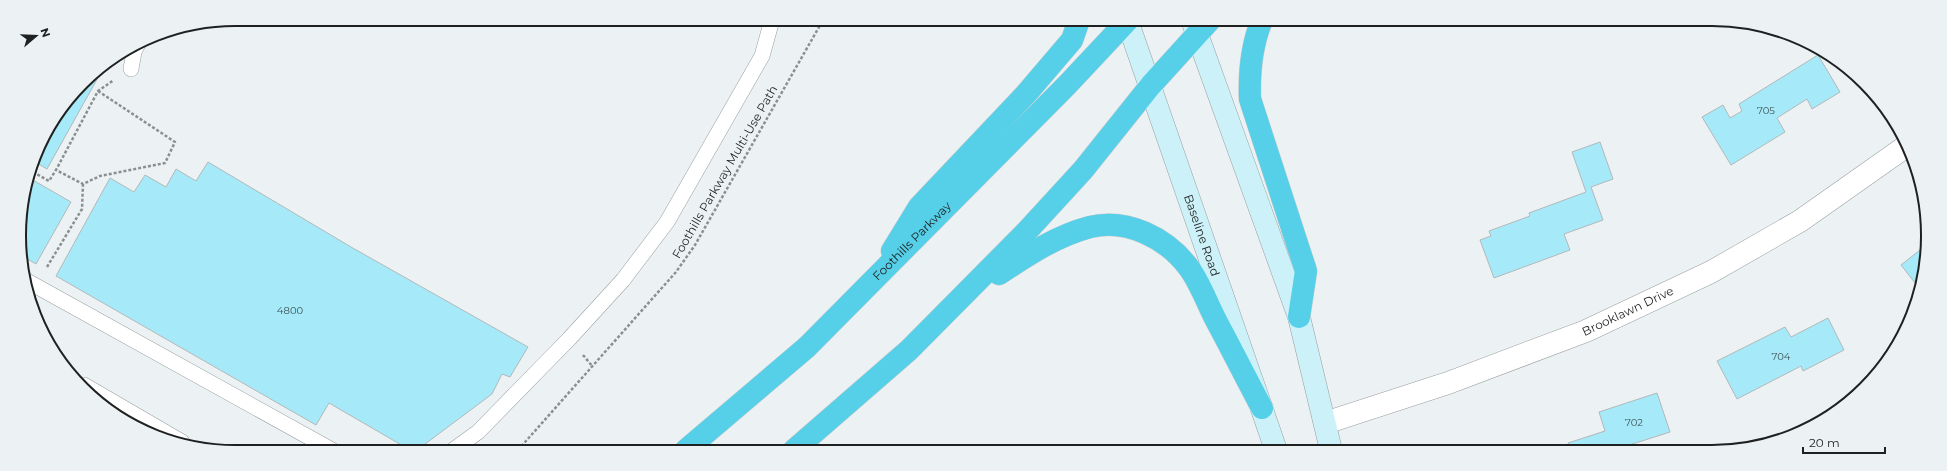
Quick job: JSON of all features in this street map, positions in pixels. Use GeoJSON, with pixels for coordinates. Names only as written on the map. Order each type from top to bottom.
{"type":"FeatureCollection","features":[{"type":"Feature","properties":{"kind":"highway"},"geometry":{"type":"LineString","coordinates":[[874,281],[919,207],[1026,94],[1072,40],[1077,26]]}},
{"type":"Feature","properties":{"kind":"highway","name":"Foothills Parkway"},"geometry":{"type":"LineString","coordinates":[[692,445],[807,347],[1067,85],[1122,26]]}},
{"type":"Feature","properties":{"kind":"highway"},"geometry":{"type":"LineString","coordinates":[[800,445],[909,350],[1027,232],[1083,170],[1199,26]]}},
{"type":"Feature","properties":{"kind":"highway"},"geometry":{"type":"LineString","coordinates":[[1260,26],[1253,50],[1249,77],[1250,98],[1306,271],[1299,317]]}},
{"type":"Feature","properties":{"kind":"highway"},"geometry":{"type":"LineString","coordinates":[[964,296],[1040,247],[1069,234],[1092,227],[1109,225],[1128,227],[1148,233],[1170,248],[1189,268],[1262,408]]}},
{"type":"Feature","properties":{"kind":"main road","name":"Baseline Road"},"geometry":{"type":"LineString","coordinates":[[1130,26],[1274,445]]}},
{"type":"Feature","properties":{"kind":"main road"},"geometry":{"type":"LineString","coordinates":[[1200,26],[1299,317],[1330,445]]}},
{"type":"Feature","properties":{"kind":"street","name":"Brooklawn Drive"},"geometry":{"type":"LineString","coordinates":[[1325,423],[1448,383],[1586,331],[1711,272],[1800,221],[1902,149]]}},
{"type":"Feature","properties":{"kind":"lane"},"geometry":{"type":"LineString","coordinates":[[460,445],[478,432],[569,339],[623,280],[668,222],[762,56],[770,26]]}},
{"type":"Feature","properties":{"kind":"lane"},"geometry":{"type":"LineString","coordinates":[[131,69],[134,53]]}},
{"type":"Feature","properties":{"kind":"lane"},"geometry":{"type":"LineString","coordinates":[[32,284],[323,445]]}},
{"type":"Feature","properties":{"kind":"lane"},"geometry":{"type":"LineString","coordinates":[[95,392],[170,435]]}},
{"type":"Feature","properties":{"kind":"path","name":"Foothills Parkway Multi-Use Path"},"geometry":{"type":"LineString","coordinates":[[522,445],[666,283],[688,256],[820,26]]}},
{"type":"Feature","properties":{"kind":"path"},"geometry":{"type":"LineString","coordinates":[[35,173],[50,181],[98,91],[131,69]]}},
{"type":"Feature","properties":{"kind":"path"},"geometry":{"type":"LineString","coordinates":[[83,184],[100,176],[164,163],[175,142],[98,91]]}},
{"type":"Feature","properties":{"kind":"path"},"geometry":{"type":"LineString","coordinates":[[56,170],[83,184]]}},
{"type":"Feature","properties":{"kind":"path"},"geometry":{"type":"LineString","coordinates":[[41,289],[42,276],[82,209],[83,184]]}},
{"type":"Feature","properties":{"kind":"building"},"geometry":{"type":"Polygon","coordinates":[[[1818,55],[1840,92],[1812,109],[1807,99],[1777,118],[1785,132],[1731,165],[1702,117],[1723,105],[1730,118],[1742,111],[1739,104],[1818,55]]]}},
{"type":"Feature","properties":{"kind":"building"},"geometry":{"type":"Polygon","coordinates":[[[98,77],[47,169],[39,164],[54,131],[61,119],[78,97],[98,77]]]}},
{"type":"Feature","properties":{"kind":"building"},"geometry":{"type":"Polygon","coordinates":[[[1600,142],[1613,179],[1591,187],[1603,220],[1564,234],[1570,250],[1494,278],[1480,240],[1491,236],[1489,231],[1530,216],[1529,213],[1586,192],[1572,152],[1600,142]]]}},
{"type":"Feature","properties":{"kind":"building"},"geometry":{"type":"Polygon","coordinates":[[[208,162],[351,247],[528,347],[510,377],[502,374],[492,394],[424,445],[401,445],[329,403],[316,425],[56,276],[110,178],[134,192],[145,175],[166,187],[176,169],[196,181],[208,162]]]}},
{"type":"Feature","properties":{"kind":"building"},"geometry":{"type":"Polygon","coordinates":[[[33,180],[71,202],[36,264],[27,259],[26,249],[26,222],[33,180]]]}},
{"type":"Feature","properties":{"kind":"building"},"geometry":{"type":"Polygon","coordinates":[[[1921,249],[1915,283],[1901,265],[1921,249]]]}},
{"type":"Feature","properties":{"kind":"building"},"geometry":{"type":"Polygon","coordinates":[[[1828,318],[1844,350],[1803,371],[1801,366],[1737,399],[1717,361],[1785,327],[1791,337],[1828,318]]]}},
{"type":"Feature","properties":{"kind":"building"},"geometry":{"type":"Polygon","coordinates":[[[1657,393],[1670,432],[1629,445],[1569,445],[1568,443],[1605,431],[1599,412],[1657,393]]]}}]}
